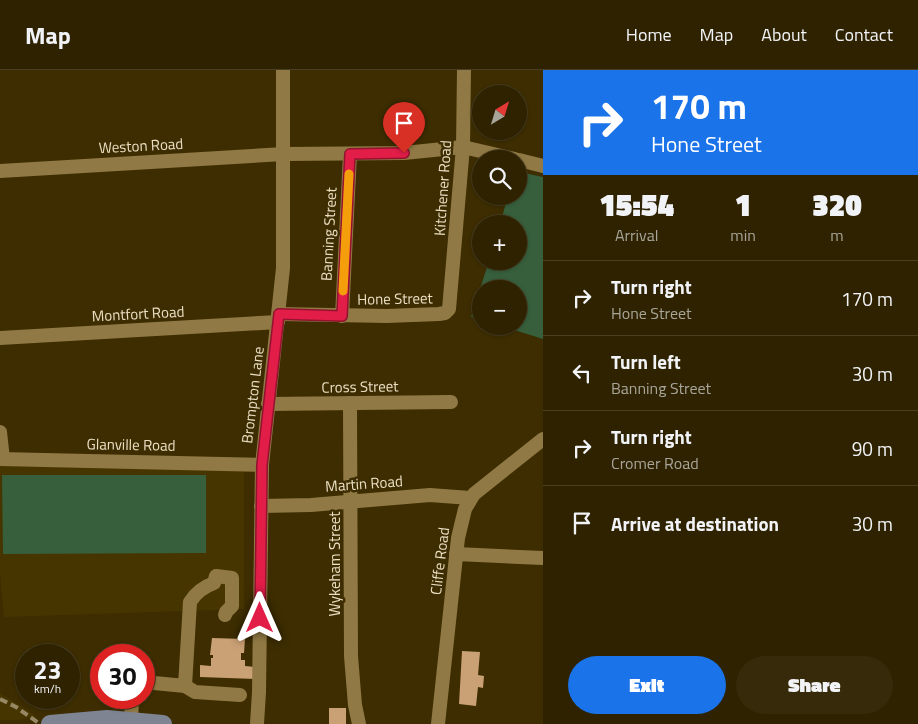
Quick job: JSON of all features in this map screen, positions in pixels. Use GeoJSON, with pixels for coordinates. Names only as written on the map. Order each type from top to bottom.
{"type":"FeatureCollection","features":[{"type":"Feature","properties":{"kind":"main road"},"geometry":{"type":"LineString","coordinates":[[50,724],[107,719],[163,724]]}},
{"type":"Feature","properties":{"kind":"street","name":"Brompton Lane"},"geometry":{"type":"LineString","coordinates":[[257,724],[262,465],[284,268],[283,70]]}},
{"type":"Feature","properties":{"kind":"street","name":"Kitchener Road"},"geometry":{"type":"LineString","coordinates":[[449,309],[463,147],[464,70]]}},
{"type":"Feature","properties":{"kind":"street","name":"Weston Road"},"geometry":{"type":"LineString","coordinates":[[0,171],[284,154],[404,153],[463,147],[476,150]]}},
{"type":"Feature","properties":{"kind":"street","name":"Banning Street"},"geometry":{"type":"LineString","coordinates":[[342,316],[350,154]]}},
{"type":"Feature","properties":{"kind":"street","name":"Weston Road"},"geometry":{"type":"LineString","coordinates":[[527,162],[543,166]]}},
{"type":"Feature","properties":{"kind":"street","name":"Hone Street"},"geometry":{"type":"LineString","coordinates":[[279,318],[439,314],[445,313],[449,309]]}},
{"type":"Feature","properties":{"kind":"street","name":"Montfort Road"},"geometry":{"type":"LineString","coordinates":[[0,338],[279,318]]}},
{"type":"Feature","properties":{"kind":"street","name":"Cross Street"},"geometry":{"type":"LineString","coordinates":[[268,404],[451,402]]}},
{"type":"Feature","properties":{"kind":"street","name":"Wykeham Street"},"geometry":{"type":"LineString","coordinates":[[350,404],[351,656],[355,705],[359,724]]}},
{"type":"Feature","properties":{"kind":"street"},"geometry":{"type":"LineString","coordinates":[[0,432],[1,459]]}},
{"type":"Feature","properties":{"kind":"street","name":"Cliffe Road"},"geometry":{"type":"LineString","coordinates":[[438,724],[461,520],[470,498],[480,488],[537,451],[543,439]]}},
{"type":"Feature","properties":{"kind":"street","name":"Glanville Road"},"geometry":{"type":"LineString","coordinates":[[1,459],[262,465]]}},
{"type":"Feature","properties":{"kind":"street","name":"Martin Road"},"geometry":{"type":"LineString","coordinates":[[261,506],[351,502],[430,495],[470,498]]}},
{"type":"Feature","properties":{"kind":"street"},"geometry":{"type":"LineString","coordinates":[[456,554],[543,558]]}},
{"type":"Feature","properties":{"kind":"street"},"geometry":{"type":"LineString","coordinates":[[185,686],[190,602],[195,594],[204,587],[214,583],[216,576],[232,578],[232,606],[225,615]]}},
{"type":"Feature","properties":{"kind":"street"},"geometry":{"type":"LineString","coordinates":[[155,683],[185,686],[195,692],[240,695]]}},
{"type":"Feature","properties":{"kind":"street"},"geometry":{"type":"LineString","coordinates":[[131,721],[132,709]]}},
{"type":"Feature","properties":{"kind":"shaded area"},"geometry":{"type":"Polygon","coordinates":[[[0,466],[244,466],[244,609],[4,617],[0,574],[0,466]]]}},
{"type":"Feature","properties":{"kind":"shaded area"},"geometry":{"type":"Polygon","coordinates":[[[0,693],[15,703],[15,709],[25,709],[36,716],[19,720],[0,720],[0,693]]]}},
{"type":"Feature","properties":{"kind":"green space"},"geometry":{"type":"Polygon","coordinates":[[[527,174],[543,177],[543,339],[527,334],[527,280],[483,280],[486,270],[527,270],[527,215],[503,215],[505,205],[527,205],[527,174]]]}},
{"type":"Feature","properties":{"kind":"green space"},"geometry":{"type":"Polygon","coordinates":[[[2,475],[206,475],[206,553],[3,554],[2,475]]]}},
{"type":"Feature","properties":{"kind":"building"},"geometry":{"type":"Polygon","coordinates":[[[212,638],[245,639],[244,653],[241,653],[241,660],[245,660],[245,666],[256,667],[255,679],[200,677],[200,665],[211,666],[211,658],[213,658],[213,655],[210,655],[212,638]]]}},
{"type":"Feature","properties":{"kind":"building"},"geometry":{"type":"Polygon","coordinates":[[[462,651],[480,652],[478,675],[484,676],[483,688],[478,687],[476,706],[459,704],[462,651]]]}},
{"type":"Feature","properties":{"kind":"building"},"geometry":{"type":"Polygon","coordinates":[[[329,708],[346,708],[346,724],[329,724],[329,708]]]}},
{"type":"Feature","properties":{"kind":"railway"},"geometry":{"type":"LineString","coordinates":[[0,699],[16,707],[40,724]]}},
{"type":"Feature","properties":{"kind":"slow traffic"},"geometry":{"type":"LineString","coordinates":[[343,291],[349,174]]}},
{"type":"Feature","properties":{"kind":"route"},"geometry":{"type":"LineString","coordinates":[[260,618],[262,465],[279,314],[342,316],[350,154],[404,153]]}}]}
